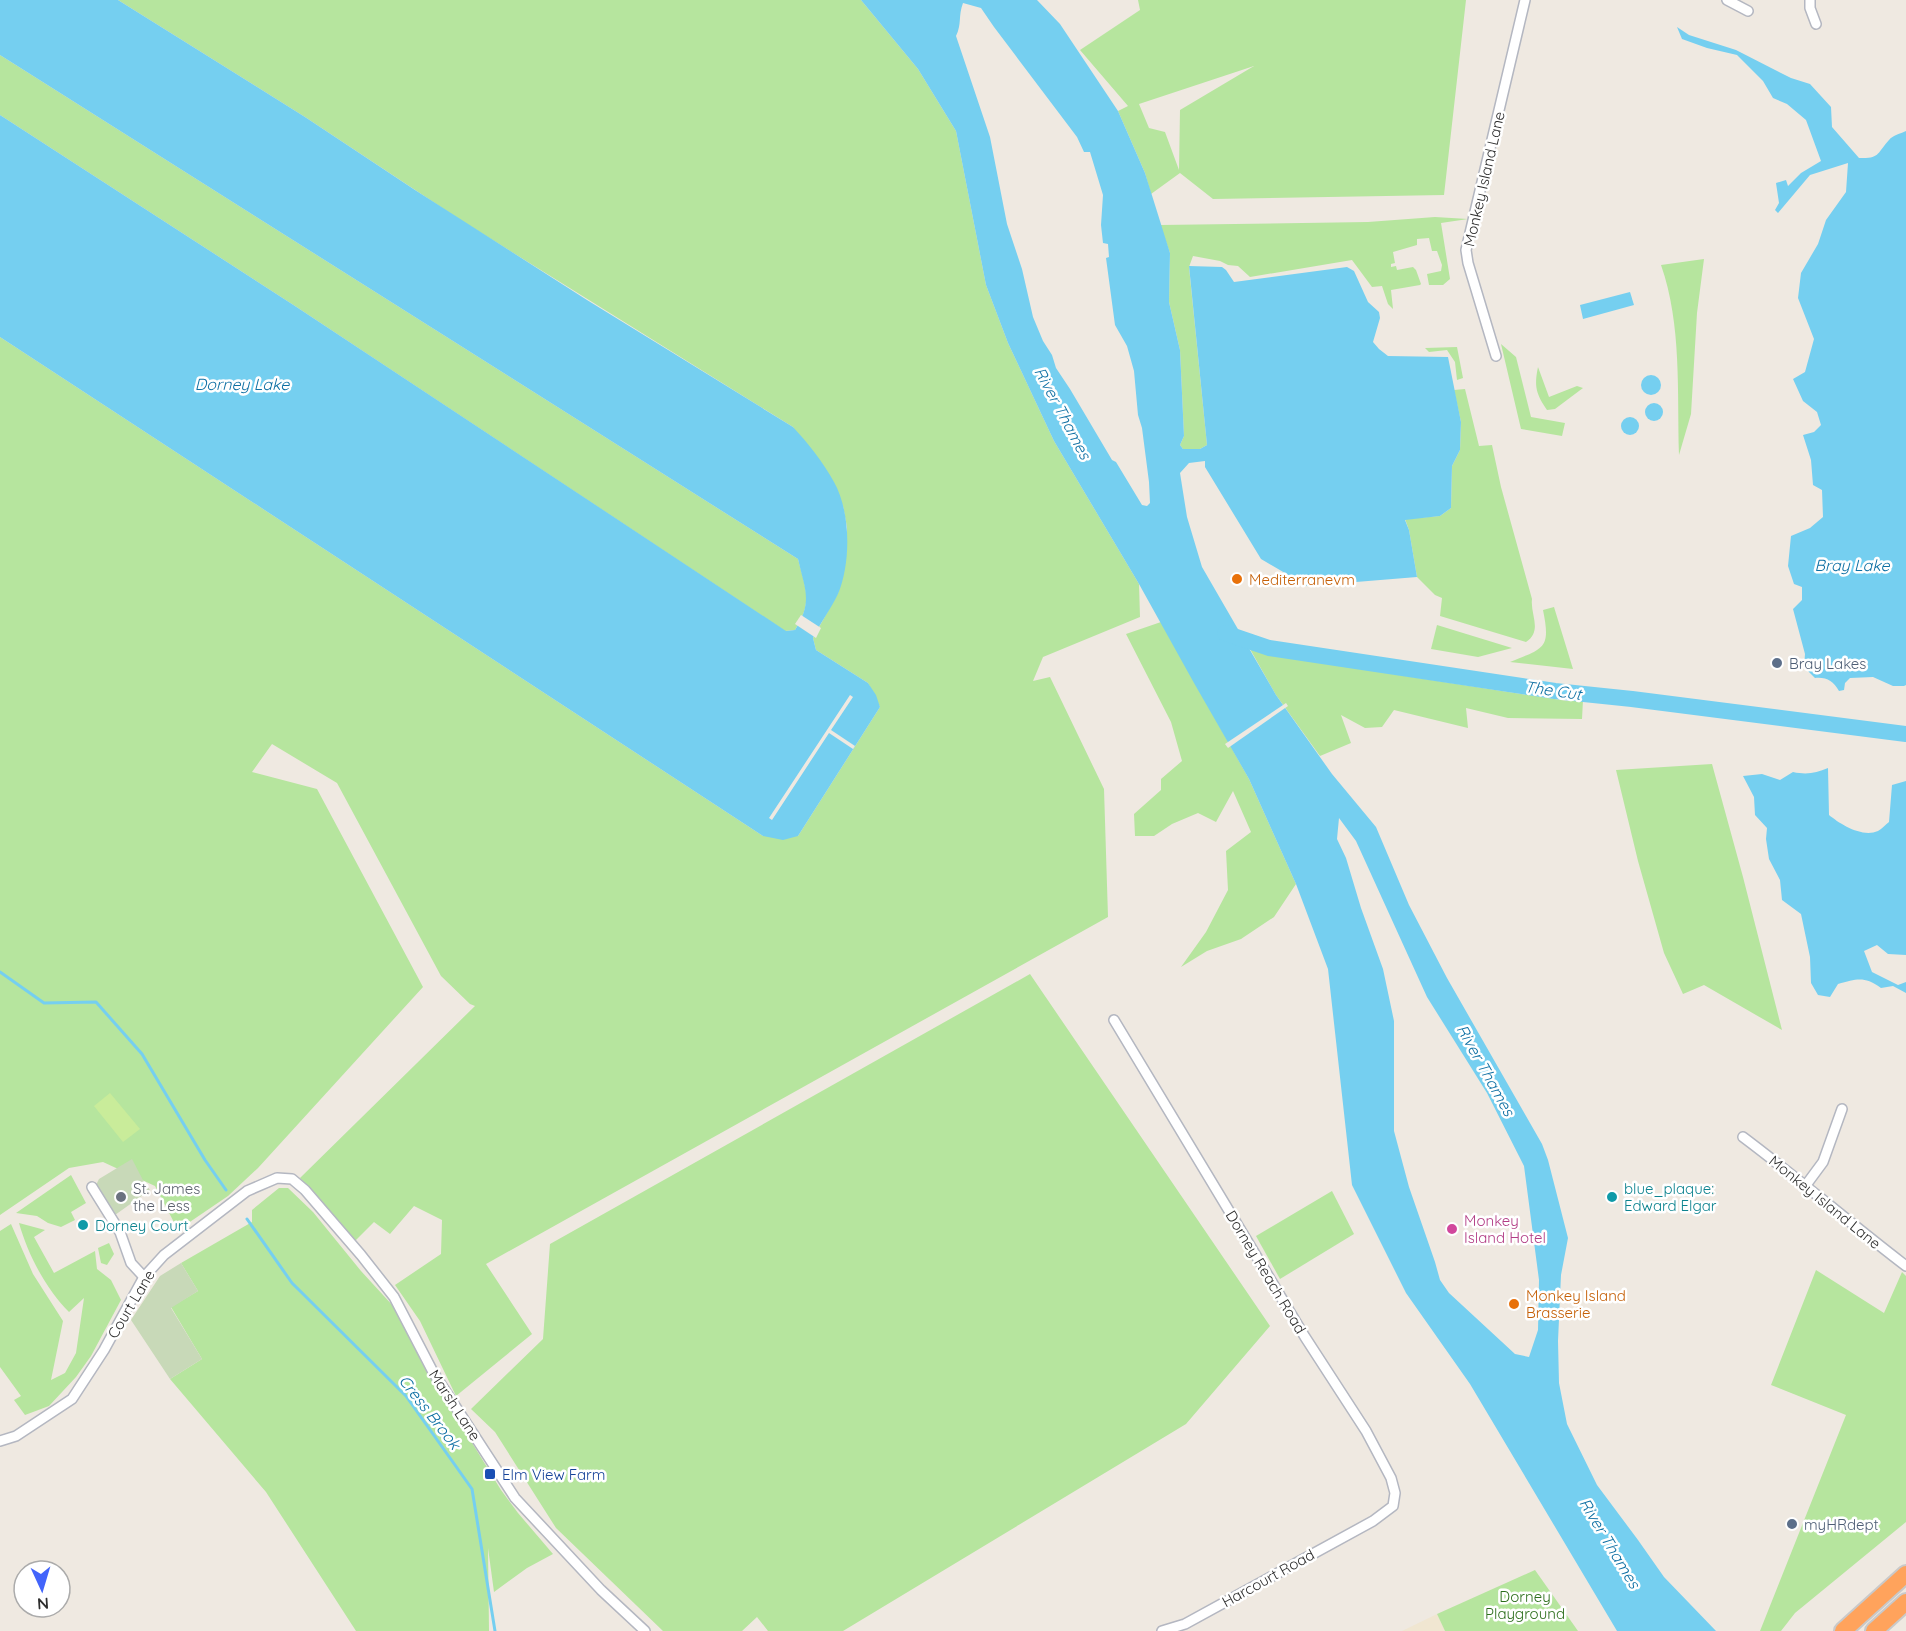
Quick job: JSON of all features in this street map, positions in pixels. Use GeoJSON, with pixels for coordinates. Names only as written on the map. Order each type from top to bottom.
{"type":"FeatureCollection","features":[{"type":"Feature","properties":{"kind":"highway"},"geometry":{"type":"LineString","coordinates":[[1843,1631],[1906,1574]]}},
{"type":"Feature","properties":{"kind":"highway"},"geometry":{"type":"LineString","coordinates":[[1874,1631],[1906,1602]]}},
{"type":"Feature","properties":{"kind":"street","name":"Monkey Island Lane"},"geometry":{"type":"LineString","coordinates":[[1496,356],[1466,250],[1525,0]]}},
{"type":"Feature","properties":{"kind":"street"},"geometry":{"type":"LineString","coordinates":[[1727,0],[1748,11]]}},
{"type":"Feature","properties":{"kind":"street"},"geometry":{"type":"LineString","coordinates":[[1810,0],[1810,8],[1816,24]]}},
{"type":"Feature","properties":{"kind":"street","name":"Dorney Reach Road"},"geometry":{"type":"LineString","coordinates":[[1114,1020],[1305,1337],[1384,1463],[1395,1493],[1393,1506],[1373,1521]]}},
{"type":"Feature","properties":{"kind":"street"},"geometry":{"type":"LineString","coordinates":[[1806,1185],[1823,1162],[1842,1109]]}},
{"type":"Feature","properties":{"kind":"street","name":"Monkey Island Lane"},"geometry":{"type":"LineString","coordinates":[[1743,1137],[1906,1266]]}},
{"type":"Feature","properties":{"kind":"street","name":"Court Lane"},"geometry":{"type":"LineString","coordinates":[[0,1441],[16,1436],[72,1399],[104,1350],[144,1277],[164,1255],[247,1191],[277,1178]]}},
{"type":"Feature","properties":{"kind":"street","name":"Marsh Lane"},"geometry":{"type":"LineString","coordinates":[[277,1178],[292,1179],[305,1190],[394,1297],[433,1372],[515,1498],[601,1590],[645,1631]]}},
{"type":"Feature","properties":{"kind":"street"},"geometry":{"type":"LineString","coordinates":[[92,1187],[120,1232],[131,1263],[144,1277]]}},
{"type":"Feature","properties":{"kind":"street","name":"Harcourt Road"},"geometry":{"type":"LineString","coordinates":[[1162,1631],[1187,1628],[1373,1521]]}},
{"type":"Feature","properties":{"kind":"shaded area"},"geometry":{"type":"Polygon","coordinates":[[[1437,1614],[1445,1631],[1402,1631],[1437,1614]]]}},
{"type":"Feature","properties":{"kind":"green space"},"geometry":{"type":"Polygon","coordinates":[[[118,0],[861,0],[918,69],[956,131],[986,285],[1008,343],[1054,441],[1139,584],[1140,617],[1043,657],[1033,681],[1050,677],[1104,789],[1108,917],[486,1264],[532,1334],[456,1396],[420,1321],[395,1285],[441,1254],[442,1220],[414,1206],[390,1234],[374,1222],[354,1242],[300,1178],[475,1006],[470,1004],[441,976],[337,783],[272,744],[252,772],[317,789],[423,987],[258,1168],[228,1196],[178,1230],[155,1186],[103,1162],[69,1168],[0,1215],[0,337],[763,836],[798,836],[880,707],[868,683],[816,650],[813,638],[838,593],[843,575],[847,527],[843,506],[793,427],[462,221],[305,117],[118,0]]]}},
{"type":"Feature","properties":{"kind":"green space"},"geometry":{"type":"Polygon","coordinates":[[[1138,0],[1466,0],[1444,195],[1213,199],[1180,173],[1151,194],[1145,173],[1118,111],[1128,106],[1080,50],[1140,10],[1138,0]],[[1254,66],[1139,104],[1149,128],[1165,132],[1179,170],[1180,110],[1254,66]]]}},
{"type":"Feature","properties":{"kind":"green space"},"geometry":{"type":"Polygon","coordinates":[[[0,55],[798,559],[805,587],[806,603],[795,630],[785,631],[295,306],[0,115],[0,55]]]}},
{"type":"Feature","properties":{"kind":"green space"},"geometry":{"type":"Polygon","coordinates":[[[1435,217],[1468,219],[1441,223],[1450,279],[1443,285],[1429,285],[1427,274],[1441,271],[1442,265],[1437,251],[1432,251],[1429,238],[1417,239],[1417,245],[1393,252],[1395,263],[1391,264],[1391,267],[1396,266],[1397,270],[1413,267],[1421,284],[1391,290],[1393,309],[1388,304],[1382,286],[1372,287],[1352,260],[1250,277],[1238,266],[1193,256],[1189,267],[1207,445],[1200,449],[1183,449],[1180,445],[1184,436],[1180,350],[1169,302],[1170,253],[1160,225],[1368,222],[1435,217]]]}},
{"type":"Feature","properties":{"kind":"green space"},"geometry":{"type":"Polygon","coordinates":[[[1704,259],[1697,313],[1691,414],[1679,455],[1675,335],[1668,288],[1661,265],[1704,259]]]}},
{"type":"Feature","properties":{"kind":"green space"},"geometry":{"type":"Polygon","coordinates":[[[1501,344],[1516,357],[1531,417],[1565,423],[1562,436],[1521,429],[1501,344]]]}},
{"type":"Feature","properties":{"kind":"green space"},"geometry":{"type":"Polygon","coordinates":[[[1457,347],[1463,378],[1457,380],[1455,362],[1447,350],[1429,352],[1425,348],[1457,347]]]}},
{"type":"Feature","properties":{"kind":"green space"},"geometry":{"type":"Polygon","coordinates":[[[1538,367],[1549,397],[1577,386],[1583,388],[1555,409],[1547,410],[1537,390],[1538,367]]]}},
{"type":"Feature","properties":{"kind":"green space"},"geometry":{"type":"Polygon","coordinates":[[[1465,389],[1479,446],[1492,445],[1501,487],[1532,599],[1535,628],[1531,638],[1526,642],[1440,616],[1442,598],[1435,595],[1417,577],[1405,519],[1440,516],[1451,508],[1452,466],[1460,450],[1461,422],[1454,390],[1465,389]]]}},
{"type":"Feature","properties":{"kind":"green space"},"geometry":{"type":"Polygon","coordinates":[[[1554,607],[1573,669],[1510,662],[1537,650],[1542,645],[1546,633],[1543,610],[1554,607]]]}},
{"type":"Feature","properties":{"kind":"green space"},"geometry":{"type":"Polygon","coordinates":[[[1161,622],[1249,779],[1296,884],[1274,917],[1241,939],[1207,951],[1181,967],[1206,932],[1228,890],[1226,851],[1251,832],[1233,791],[1216,822],[1198,813],[1172,824],[1154,836],[1135,836],[1134,814],[1161,790],[1161,779],[1182,761],[1171,722],[1126,634],[1161,622]]]}},
{"type":"Feature","properties":{"kind":"green space"},"geometry":{"type":"Polygon","coordinates":[[[1437,625],[1512,648],[1478,657],[1431,649],[1437,625]]]}},
{"type":"Feature","properties":{"kind":"green space"},"geometry":{"type":"Polygon","coordinates":[[[1255,641],[1309,661],[1567,701],[1583,700],[1582,719],[1508,718],[1466,708],[1468,728],[1394,710],[1382,727],[1365,728],[1341,715],[1351,743],[1320,756],[1276,695],[1250,649],[1250,644],[1255,641]]]}},
{"type":"Feature","properties":{"kind":"green space"},"geometry":{"type":"Polygon","coordinates":[[[1712,764],[1782,1030],[1704,985],[1683,994],[1664,953],[1638,861],[1616,770],[1712,764]]]}},
{"type":"Feature","properties":{"kind":"green space"},"geometry":{"type":"Polygon","coordinates":[[[1030,974],[1270,1326],[1186,1424],[843,1631],[768,1631],[757,1617],[742,1631],[663,1631],[556,1528],[495,1432],[471,1409],[543,1339],[550,1244],[1030,974]]]}},
{"type":"Feature","properties":{"kind":"green space"},"geometry":{"type":"Polygon","coordinates":[[[110,1093],[140,1129],[123,1142],[94,1106],[110,1093]]]}},
{"type":"Feature","properties":{"kind":"green space"},"geometry":{"type":"Polygon","coordinates":[[[132,1159],[150,1190],[115,1215],[95,1187],[99,1179],[132,1159]]]}},
{"type":"Feature","properties":{"kind":"green space"},"geometry":{"type":"Polygon","coordinates":[[[71,1175],[86,1203],[71,1212],[75,1220],[61,1227],[37,1216],[16,1213],[71,1175]]]}},
{"type":"Feature","properties":{"kind":"green space"},"geometry":{"type":"Polygon","coordinates":[[[279,1188],[288,1188],[313,1212],[394,1307],[447,1402],[501,1490],[553,1554],[527,1568],[494,1592],[488,1548],[489,1631],[356,1631],[266,1492],[170,1379],[202,1359],[171,1307],[198,1291],[181,1263],[252,1222],[252,1210],[279,1188]]]}},
{"type":"Feature","properties":{"kind":"green space"},"geometry":{"type":"Polygon","coordinates":[[[1332,1191],[1354,1234],[1280,1279],[1256,1236],[1332,1191]]]}},
{"type":"Feature","properties":{"kind":"green space"},"geometry":{"type":"Polygon","coordinates":[[[19,1223],[45,1230],[34,1237],[54,1273],[95,1251],[97,1269],[111,1280],[121,1300],[91,1356],[76,1377],[49,1406],[25,1415],[14,1400],[21,1396],[0,1367],[0,1231],[11,1224],[33,1274],[63,1321],[51,1380],[65,1373],[76,1353],[84,1298],[69,1312],[61,1303],[39,1271],[27,1247],[19,1223]]]}},
{"type":"Feature","properties":{"kind":"green space"},"geometry":{"type":"Polygon","coordinates":[[[109,1243],[114,1254],[107,1265],[101,1263],[98,1248],[109,1243]]]}},
{"type":"Feature","properties":{"kind":"green space"},"geometry":{"type":"Polygon","coordinates":[[[181,1263],[198,1291],[171,1308],[202,1359],[170,1379],[131,1320],[160,1276],[181,1263]]]}},
{"type":"Feature","properties":{"kind":"green space"},"geometry":{"type":"Polygon","coordinates":[[[1816,1270],[1884,1313],[1902,1272],[1906,1276],[1906,1522],[1795,1613],[1781,1631],[1760,1631],[1846,1415],[1771,1385],[1816,1270]]]}},
{"type":"Feature","properties":{"kind":"green space","name":"Dorney Playground"},"geometry":{"type":"Polygon","coordinates":[[[1535,1570],[1578,1631],[1445,1631],[1437,1614],[1535,1570]]]}},
{"type":"Feature","properties":{"kind":"water","name":"Dorney Lake"},"geometry":{"type":"Polygon","coordinates":[[[0,0],[118,0],[305,117],[587,300],[793,427],[815,453],[834,482],[840,494],[846,522],[847,553],[842,582],[835,600],[813,638],[816,650],[868,683],[880,707],[798,836],[783,840],[763,836],[0,337],[0,115],[295,306],[786,631],[795,630],[801,620],[806,595],[798,559],[0,55],[0,0]]]}},
{"type":"Feature","properties":{"kind":"water","name":"River Thames"},"geometry":{"type":"Polygon","coordinates":[[[861,0],[1037,0],[1060,24],[1118,111],[1145,173],[1170,253],[1169,302],[1180,350],[1184,436],[1180,445],[1183,449],[1200,449],[1207,445],[1189,266],[1222,267],[1234,282],[1347,267],[1354,271],[1368,302],[1379,312],[1380,318],[1373,342],[1379,349],[1388,356],[1448,357],[1461,422],[1460,450],[1452,466],[1451,508],[1440,516],[1405,520],[1409,530],[1417,577],[1307,586],[1261,559],[1205,467],[1205,461],[1189,463],[1180,473],[1187,517],[1202,567],[1276,695],[1332,774],[1376,827],[1409,905],[1447,978],[1542,1144],[1568,1238],[1561,1275],[1558,1341],[1559,1383],[1567,1424],[1597,1485],[1664,1577],[1716,1631],[1617,1631],[1470,1384],[1406,1293],[1352,1185],[1328,969],[1296,884],[1249,779],[1139,584],[1054,441],[1008,343],[986,285],[956,131],[918,69],[861,0]],[[963,3],[956,36],[990,137],[1007,224],[1022,269],[1033,317],[1056,368],[1112,460],[1116,462],[1142,505],[1147,506],[1150,503],[1149,482],[1142,428],[1138,415],[1134,371],[1127,346],[1115,325],[1106,258],[1109,257],[1108,244],[1103,243],[1101,225],[1103,195],[1090,152],[1084,152],[1077,137],[981,8],[963,3]],[[1339,818],[1337,839],[1346,858],[1383,969],[1394,1021],[1394,1131],[1409,1187],[1440,1280],[1449,1293],[1515,1354],[1529,1357],[1538,1330],[1539,1280],[1524,1166],[1487,1093],[1427,997],[1356,841],[1339,818]]]}},
{"type":"Feature","properties":{"kind":"water","name":"Bray Lake"},"geometry":{"type":"Polygon","coordinates":[[[1677,27],[1689,35],[1736,50],[1791,78],[1810,84],[1831,107],[1832,127],[1859,158],[1875,156],[1891,138],[1906,131],[1906,685],[1904,686],[1893,686],[1873,677],[1850,678],[1845,683],[1844,690],[1839,691],[1829,680],[1815,678],[1804,667],[1805,654],[1793,609],[1802,600],[1802,587],[1794,584],[1788,566],[1791,536],[1810,528],[1823,517],[1822,490],[1813,485],[1811,460],[1803,435],[1814,432],[1821,425],[1817,412],[1803,401],[1793,379],[1805,372],[1814,339],[1798,298],[1801,273],[1818,244],[1826,220],[1846,192],[1848,163],[1810,175],[1778,213],[1775,210],[1779,203],[1776,183],[1786,180],[1788,186],[1801,173],[1821,161],[1806,120],[1787,104],[1773,98],[1763,81],[1737,55],[1682,39],[1677,27]]]}},
{"type":"Feature","properties":{"kind":"water"},"geometry":{"type":"Polygon","coordinates":[[[1630,292],[1634,305],[1583,319],[1580,305],[1630,292]]]}},
{"type":"Feature","properties":{"kind":"water"},"geometry":{"type":"Polygon","coordinates":[[[1647,375],[1655,375],[1661,381],[1661,389],[1655,395],[1647,395],[1641,389],[1641,381],[1647,375]]]}},
{"type":"Feature","properties":{"kind":"water"},"geometry":{"type":"Polygon","coordinates":[[[1654,403],[1662,408],[1663,412],[1658,420],[1654,421],[1646,416],[1645,412],[1650,404],[1654,403]]]}},
{"type":"Feature","properties":{"kind":"water"},"geometry":{"type":"Polygon","coordinates":[[[1630,417],[1638,422],[1639,426],[1634,434],[1630,435],[1622,430],[1621,426],[1626,418],[1630,417]]]}},
{"type":"Feature","properties":{"kind":"water"},"geometry":{"type":"Polygon","coordinates":[[[1828,768],[1829,815],[1845,826],[1865,833],[1878,831],[1889,822],[1892,785],[1906,781],[1906,955],[1888,954],[1877,945],[1864,951],[1872,972],[1898,985],[1906,982],[1906,993],[1893,986],[1881,988],[1860,980],[1838,984],[1830,997],[1818,995],[1811,983],[1810,957],[1801,914],[1782,900],[1780,880],[1769,859],[1767,828],[1755,815],[1754,797],[1743,776],[1762,774],[1780,780],[1793,772],[1811,773],[1828,768]]]}},
{"type":"Feature","properties":{"kind":"pier"},"geometry":{"type":"Polygon","coordinates":[[[801,615],[821,628],[816,638],[795,624],[801,615]]]}},
{"type":"Feature","properties":{"kind":"pier"},"geometry":{"type":"Polygon","coordinates":[[[850,695],[853,697],[831,730],[855,746],[853,749],[829,733],[772,820],[769,818],[850,695]]]}},
{"type":"Feature","properties":{"kind":"pier"},"geometry":{"type":"Polygon","coordinates":[[[1286,703],[1288,706],[1228,748],[1225,744],[1286,703]]]}},
{"type":"Feature","properties":{"kind":"waterway","name":"The Cut"},"geometry":{"type":"LineString","coordinates":[[1225,633],[1269,648],[1555,691],[1906,734]]}},
{"type":"Feature","properties":{"kind":"waterway","name":"Cress Brook"},"geometry":{"type":"LineString","coordinates":[[0,972],[44,1003],[96,1002],[142,1054],[205,1160],[226,1190]]}},
{"type":"Feature","properties":{"kind":"waterway","name":"Cress Brook"},"geometry":{"type":"LineString","coordinates":[[247,1219],[292,1283],[406,1396],[472,1489],[495,1631]]}},
{"type":"Feature","properties":{"kind":"place","name":"Mediterranevm"},"geometry":{"type":"Point","coordinates":[1237,579]}},
{"type":"Feature","properties":{"kind":"place","name":"Bray Lakes"},"geometry":{"type":"Point","coordinates":[1777,663]}},
{"type":"Feature","properties":{"kind":"place","name":"St. James the Less"},"geometry":{"type":"Point","coordinates":[121,1197]}},
{"type":"Feature","properties":{"kind":"place","name":"blue_plaque: Edward Elgar"},"geometry":{"type":"Point","coordinates":[1612,1197]}},
{"type":"Feature","properties":{"kind":"place","name":"Dorney Court"},"geometry":{"type":"Point","coordinates":[83,1225]}},
{"type":"Feature","properties":{"kind":"place","name":"Monkey Island Hotel"},"geometry":{"type":"Point","coordinates":[1452,1229]}},
{"type":"Feature","properties":{"kind":"place","name":"Monkey Island Brasserie"},"geometry":{"type":"Point","coordinates":[1514,1304]}},
{"type":"Feature","properties":{"kind":"place","name":"Elm View Farm"},"geometry":{"type":"Point","coordinates":[490,1474]}},
{"type":"Feature","properties":{"kind":"place","name":"myHRdept"},"geometry":{"type":"Point","coordinates":[1792,1524]}}]}
